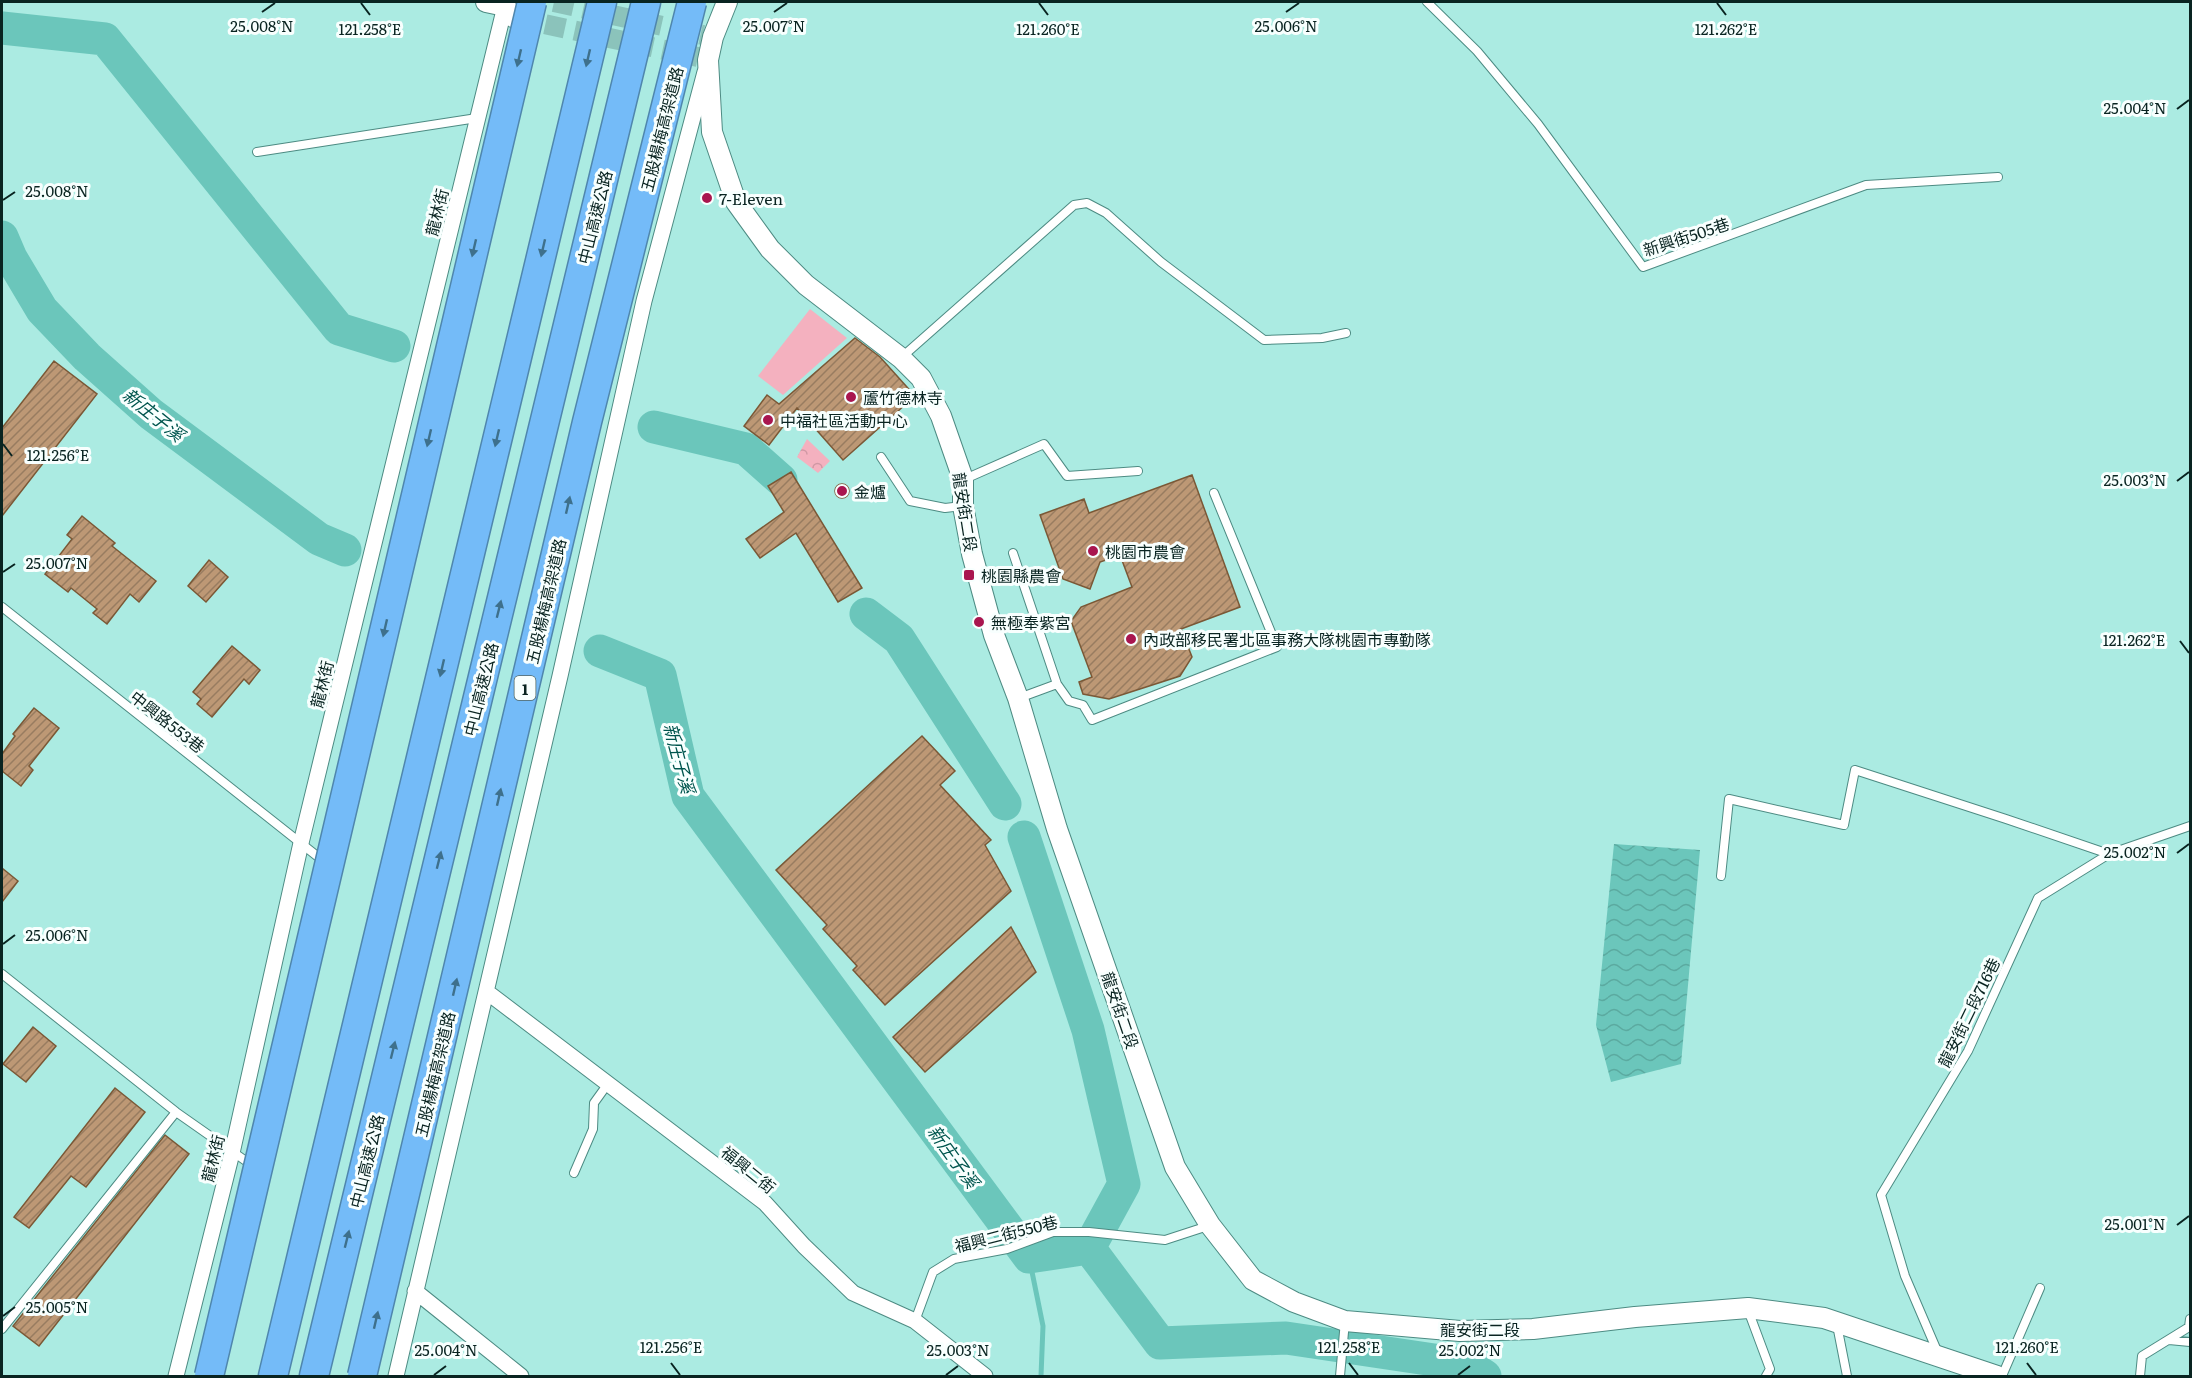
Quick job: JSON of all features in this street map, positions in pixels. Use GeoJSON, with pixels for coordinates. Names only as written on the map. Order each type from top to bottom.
{"type":"FeatureCollection","features":[{"type":"Feature","properties":{"kind":"highway"},"geometry":{"type":"LineString","coordinates":[[273,1377],[602,2]]}},
{"type":"Feature","properties":{"kind":"highway","name":"中山高速公路"},"geometry":{"type":"LineString","coordinates":[[314,1377],[646,2]]}},
{"type":"Feature","properties":{"kind":"highway","name":"五股楊梅高架道路"},"geometry":{"type":"LineString","coordinates":[[362,1377],[585,433],[692,2]]}},
{"type":"Feature","properties":{"kind":"highway"},"geometry":{"type":"LineString","coordinates":[[209,1377],[509,5]]}},
{"type":"Feature","properties":{"kind":"highway"},"geometry":{"type":"LineString","coordinates":[[259,1377],[294,1290]]}},
{"type":"Feature","properties":{"kind":"highway"},"geometry":{"type":"LineString","coordinates":[[325,1377],[333,1296]]}},
{"type":"Feature","properties":{"kind":"street","name":"龍安街二段"},"geometry":{"type":"LineString","coordinates":[[726,2],[708,36],[703,58],[712,132],[736,202],[770,249],[806,285],[901,357],[921,378],[941,416],[963,479],[963,506],[972,554],[994,635],[1018,699],[1057,829],[1175,1167],[1210,1225],[1253,1280],[1345,1327],[1460,1331],[1533,1329],[1635,1317],[1748,1308],[1824,1318],[1997,1377]]}},
{"type":"Feature","properties":{"kind":"street","name":"龍林街"},"geometry":{"type":"LineString","coordinates":[[176,1377],[232,1152],[301,843],[477,118],[509,5]]}},
{"type":"Feature","properties":{"kind":"street"},"geometry":{"type":"LineString","coordinates":[[396,1377],[560,676],[644,301],[703,58]]}},
{"type":"Feature","properties":{"kind":"street","name":"福興二街"},"geometry":{"type":"LineString","coordinates":[[487,992],[765,1203],[804,1246],[853,1293],[915,1321],[985,1377]]}},
{"type":"Feature","properties":{"kind":"street"},"geometry":{"type":"LineString","coordinates":[[415,1292],[521,1377]]}},
{"type":"Feature","properties":{"kind":"lane","name":"新興街505巷"},"geometry":{"type":"LineString","coordinates":[[1427,2],[1477,51],[1538,124],[1643,267],[1866,185],[1998,177]]}},
{"type":"Feature","properties":{"kind":"lane"},"geometry":{"type":"LineString","coordinates":[[257,152],[477,118]]}},
{"type":"Feature","properties":{"kind":"lane"},"geometry":{"type":"LineString","coordinates":[[901,357],[1074,205],[1087,203],[1106,213],[1161,262],[1264,339],[1322,338],[1346,333]]}},
{"type":"Feature","properties":{"kind":"lane"},"geometry":{"type":"LineString","coordinates":[[963,479],[1044,444],[1067,476],[1138,471]]}},
{"type":"Feature","properties":{"kind":"lane"},"geometry":{"type":"LineString","coordinates":[[881,457],[910,501],[945,508],[963,506]]}},
{"type":"Feature","properties":{"kind":"lane"},"geometry":{"type":"LineString","coordinates":[[1013,553],[1057,684],[1069,701],[1083,705],[1092,720],[1277,647],[1214,493]]}},
{"type":"Feature","properties":{"kind":"lane","name":"中興路553巷"},"geometry":{"type":"LineString","coordinates":[[2,607],[317,856]]}},
{"type":"Feature","properties":{"kind":"lane"},"geometry":{"type":"LineString","coordinates":[[1018,699],[1057,684]]}},
{"type":"Feature","properties":{"kind":"lane"},"geometry":{"type":"LineString","coordinates":[[1721,876],[1729,799],[1844,825],[1855,770],[2109,854]]}},
{"type":"Feature","properties":{"kind":"lane","name":"龍安街二段716巷"},"geometry":{"type":"LineString","coordinates":[[1940,1357],[1905,1276],[1881,1195],[1968,1051],[2038,898],[2109,854],[2190,826]]}},
{"type":"Feature","properties":{"kind":"lane"},"geometry":{"type":"LineString","coordinates":[[2,974],[176,1112],[261,1170]]}},
{"type":"Feature","properties":{"kind":"lane"},"geometry":{"type":"LineString","coordinates":[[574,1173],[593,1129],[594,1102],[607,1084]]}},
{"type":"Feature","properties":{"kind":"lane"},"geometry":{"type":"LineString","coordinates":[[2,1329],[176,1112]]}},
{"type":"Feature","properties":{"kind":"lane","name":"福興二街550巷"},"geometry":{"type":"LineString","coordinates":[[915,1321],[933,1272],[954,1259],[1007,1249],[1053,1232],[1121,1234],[1165,1240],[1210,1225]]}},
{"type":"Feature","properties":{"kind":"lane"},"geometry":{"type":"LineString","coordinates":[[2002,1377],[2040,1288]]}},
{"type":"Feature","properties":{"kind":"lane"},"geometry":{"type":"LineString","coordinates":[[1748,1308],[1770,1369],[1766,1377]]}},
{"type":"Feature","properties":{"kind":"lane"},"geometry":{"type":"LineString","coordinates":[[2140,1377],[2142,1356],[2189,1327],[2190,1319]]}},
{"type":"Feature","properties":{"kind":"lane"},"geometry":{"type":"LineString","coordinates":[[1836,1322],[1847,1377]]}},
{"type":"Feature","properties":{"kind":"lane"},"geometry":{"type":"LineString","coordinates":[[1340,1374],[1345,1327]]}},
{"type":"Feature","properties":{"kind":"lane"},"geometry":{"type":"LineString","coordinates":[[2169,1340],[2190,1342]]}},
{"type":"Feature","properties":{"kind":"green space"},"geometry":{"type":"Polygon","coordinates":[[[810,309],[847,338],[783,395],[758,376],[810,309]]]}},
{"type":"Feature","properties":{"kind":"green space"},"geometry":{"type":"Polygon","coordinates":[[[807,439],[830,461],[818,473],[797,457],[807,439]]]}},
{"type":"Feature","properties":{"kind":"water"},"geometry":{"type":"Polygon","coordinates":[[[1614,844],[1700,850],[1681,1064],[1611,1082],[1596,1025],[1614,844]]]}},
{"type":"Feature","properties":{"kind":"building","name":"蘆竹德林寺"},"geometry":{"type":"Polygon","coordinates":[[[855,338],[880,357],[915,396],[843,460],[797,408],[769,445],[744,426],[767,395],[779,404],[855,338]]]}},
{"type":"Feature","properties":{"kind":"building"},"geometry":{"type":"Polygon","coordinates":[[[54,361],[97,394],[2,516],[2,428],[54,361]]]}},
{"type":"Feature","properties":{"kind":"building"},"geometry":{"type":"Polygon","coordinates":[[[791,472],[862,588],[838,602],[796,533],[760,558],[746,539],[784,512],[768,486],[791,472]]]}},
{"type":"Feature","properties":{"kind":"building"},"geometry":{"type":"Polygon","coordinates":[[[1192,475],[1240,607],[1181,629],[1192,657],[1180,676],[1109,699],[1083,694],[1079,682],[1092,677],[1071,621],[1081,607],[1132,587],[1120,555],[1100,562],[1090,589],[1063,579],[1040,515],[1084,499],[1089,513],[1192,475]]]}},
{"type":"Feature","properties":{"kind":"building","name":"金爐"},"geometry":{"type":"Polygon","coordinates":[[[839,484],[845,484],[849,491],[845,498],[839,498],[835,494],[835,488],[839,484]]]}},
{"type":"Feature","properties":{"kind":"building"},"geometry":{"type":"Polygon","coordinates":[[[82,516],[115,543],[112,546],[156,581],[139,602],[130,594],[107,624],[93,613],[97,609],[71,588],[68,592],[45,574],[72,539],[67,535],[82,516]]]}},
{"type":"Feature","properties":{"kind":"building"},"geometry":{"type":"Polygon","coordinates":[[[209,560],[228,577],[206,602],[188,586],[209,560]]]}},
{"type":"Feature","properties":{"kind":"building"},"geometry":{"type":"Polygon","coordinates":[[[232,646],[260,670],[249,684],[244,679],[212,717],[197,704],[201,699],[193,692],[232,646]]]}},
{"type":"Feature","properties":{"kind":"building"},"geometry":{"type":"Polygon","coordinates":[[[34,708],[59,728],[29,766],[33,770],[21,786],[2,771],[2,754],[15,736],[13,734],[34,708]]]}},
{"type":"Feature","properties":{"kind":"building"},"geometry":{"type":"Polygon","coordinates":[[[922,736],[955,771],[940,785],[991,840],[985,845],[1011,891],[885,1005],[853,970],[857,966],[823,929],[827,925],[776,870],[922,736]]]}},
{"type":"Feature","properties":{"kind":"building"},"geometry":{"type":"Polygon","coordinates":[[[2,868],[18,881],[2,902],[2,868]]]}},
{"type":"Feature","properties":{"kind":"building"},"geometry":{"type":"Polygon","coordinates":[[[1011,927],[1036,972],[925,1072],[893,1037],[1011,927]]]}},
{"type":"Feature","properties":{"kind":"building"},"geometry":{"type":"Polygon","coordinates":[[[33,1027],[56,1046],[26,1082],[3,1064],[33,1027]]]}},
{"type":"Feature","properties":{"kind":"building"},"geometry":{"type":"Polygon","coordinates":[[[115,1088],[145,1112],[86,1187],[71,1176],[29,1228],[14,1217],[115,1088]]]}},
{"type":"Feature","properties":{"kind":"building"},"geometry":{"type":"Polygon","coordinates":[[[165,1135],[189,1154],[39,1346],[13,1326],[165,1135]]]}},
{"type":"Feature","properties":{"kind":"waterway"},"geometry":{"type":"LineString","coordinates":[[2,28],[105,39],[339,329],[394,346]]}},
{"type":"Feature","properties":{"kind":"waterway","name":"新庄子溪"},"geometry":{"type":"LineString","coordinates":[[2,237],[11,258],[42,310],[87,357],[151,414],[319,539],[345,550]]}},
{"type":"Feature","properties":{"kind":"waterway"},"geometry":{"type":"LineString","coordinates":[[654,427],[746,449],[781,480]]}},
{"type":"Feature","properties":{"kind":"waterway"},"geometry":{"type":"LineString","coordinates":[[866,614],[899,639],[1005,804]]}},
{"type":"Feature","properties":{"kind":"waterway","name":"新庄子溪"},"geometry":{"type":"LineString","coordinates":[[600,651],[660,675],[688,796],[1029,1257],[1089,1248],[1160,1343],[1286,1338],[1468,1365],[1485,1376]]}},
{"type":"Feature","properties":{"kind":"waterway"},"geometry":{"type":"LineString","coordinates":[[1024,837],[1088,1030],[1124,1184],[1089,1248]]}},
{"type":"Feature","properties":{"kind":"waterway"},"geometry":{"type":"LineString","coordinates":[[1029,1257],[1043,1326],[1041,1376]]}},
{"type":"Feature","properties":{"kind":"tunnel"},"geometry":{"type":"LineString","coordinates":[[554,2],[703,35]]}},
{"type":"Feature","properties":{"kind":"tunnel"},"geometry":{"type":"LineString","coordinates":[[516,18],[698,57]]}},
{"type":"Feature","properties":{"kind":"place","name":"7-Eleven"},"geometry":{"type":"Point","coordinates":[707,198]}},
{"type":"Feature","properties":{"kind":"place","name":"蘆竹德林寺"},"geometry":{"type":"Point","coordinates":[851,397]}},
{"type":"Feature","properties":{"kind":"place","name":"中福社區活動中心"},"geometry":{"type":"Point","coordinates":[768,420]}},
{"type":"Feature","properties":{"kind":"place","name":"金爐"},"geometry":{"type":"Point","coordinates":[842,491]}},
{"type":"Feature","properties":{"kind":"place","name":"桃園市農會"},"geometry":{"type":"Point","coordinates":[1093,551]}},
{"type":"Feature","properties":{"kind":"place","name":"桃園縣農會"},"geometry":{"type":"Point","coordinates":[969,575]}},
{"type":"Feature","properties":{"kind":"place","name":"無極奉紫宮"},"geometry":{"type":"Point","coordinates":[979,622]}},
{"type":"Feature","properties":{"kind":"place","name":"內政部移民署北區事務大隊桃園市專勤隊"},"geometry":{"type":"Point","coordinates":[1131,639]}}]}
